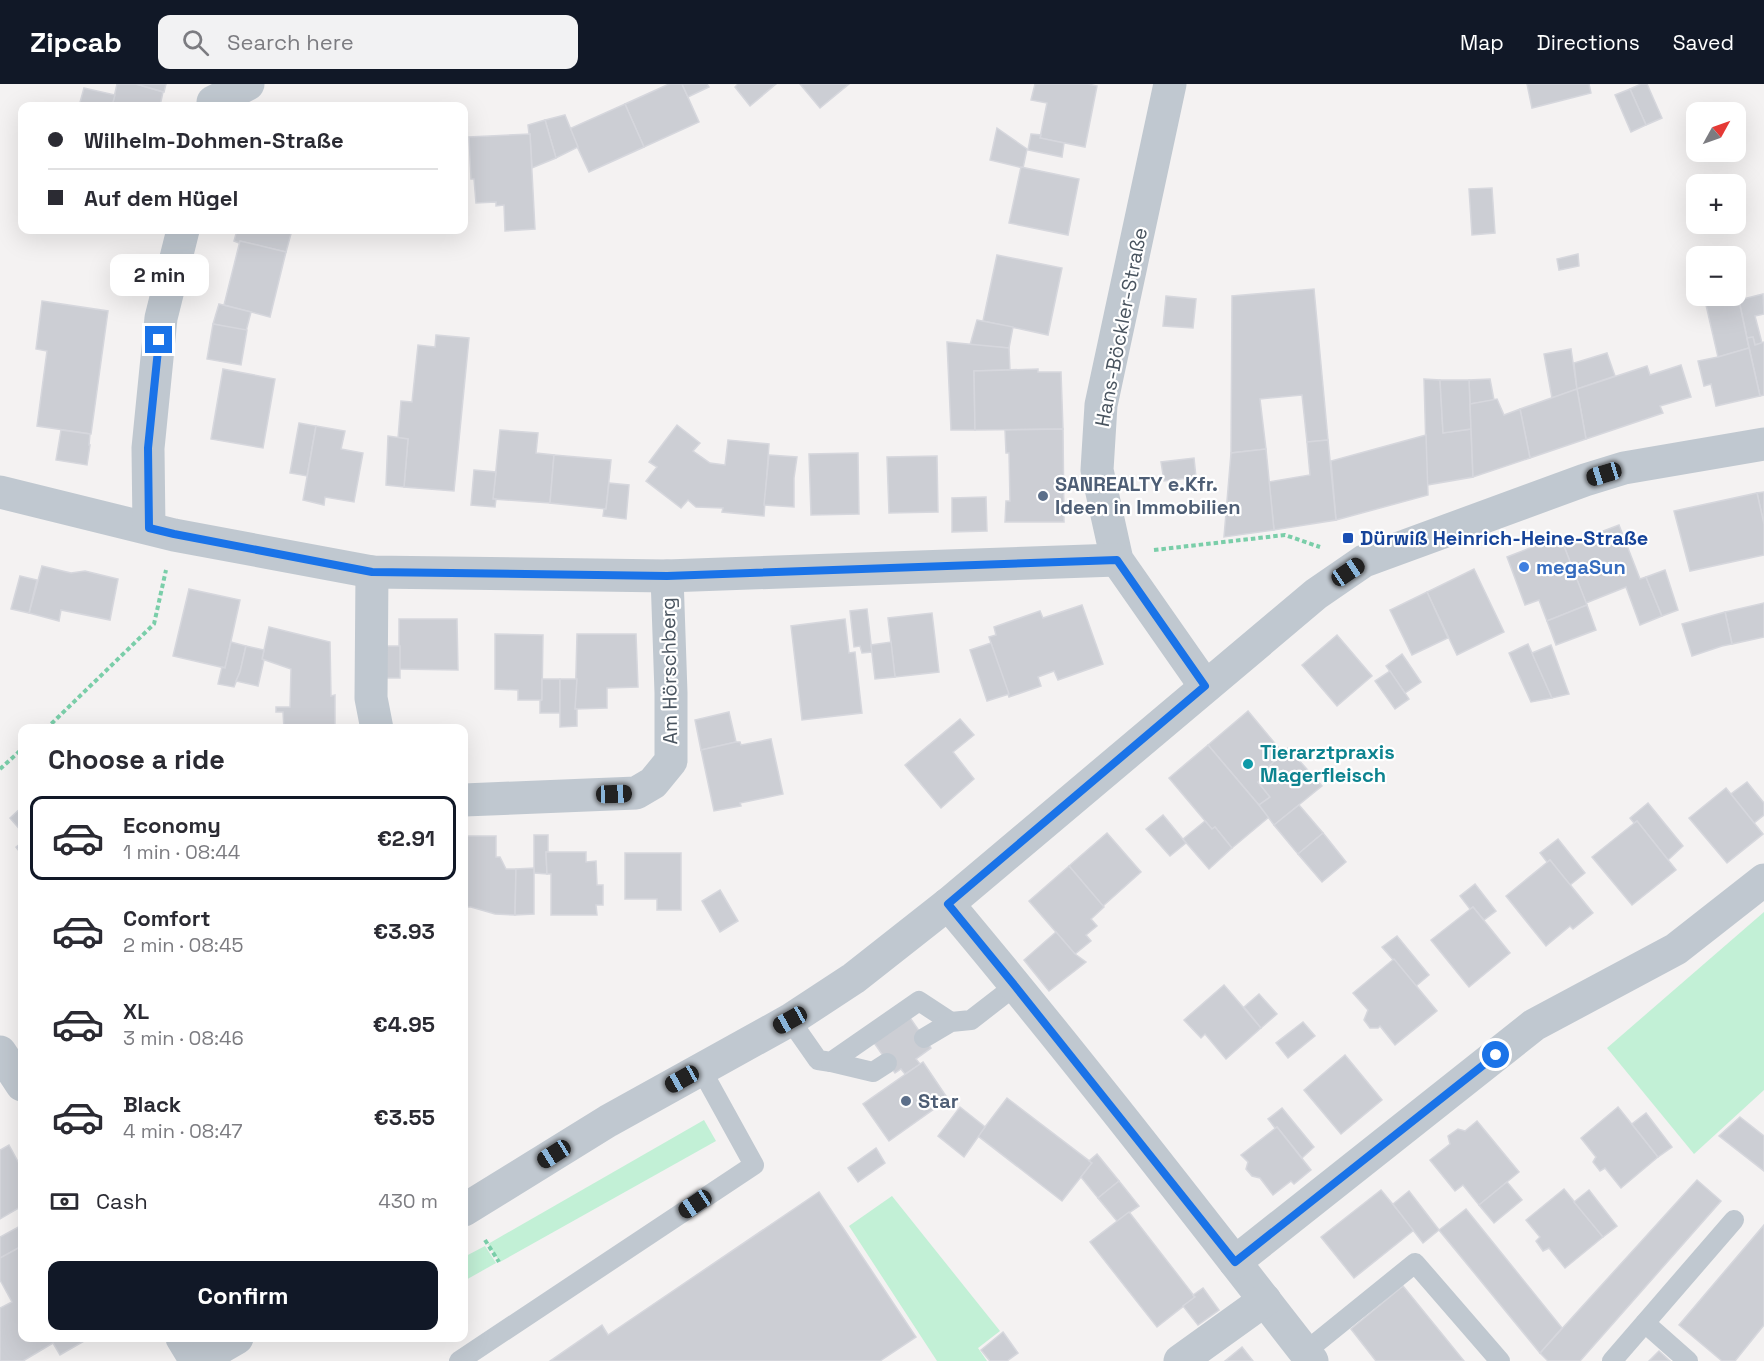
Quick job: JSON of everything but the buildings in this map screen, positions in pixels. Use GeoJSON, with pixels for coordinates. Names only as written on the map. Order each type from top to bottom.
{"type":"FeatureCollection","features":[{"type":"Feature","properties":{"kind":"street"},"geometry":{"type":"LineString","coordinates":[[214,98],[248,84]]}},
{"type":"Feature","properties":{"kind":"street","name":"Hans-Böckler-Straße"},"geometry":{"type":"LineString","coordinates":[[1170,84],[1101,405],[1097,470],[1117,560],[1205,686]]}},
{"type":"Feature","properties":{"kind":"street"},"geometry":{"type":"LineString","coordinates":[[161,531],[148,448],[161,318],[182,234]]}},
{"type":"Feature","properties":{"kind":"street"},"geometry":{"type":"LineString","coordinates":[[468,1208],[608,1121],[790,1020],[854,978],[948,904],[1316,594],[1364,561],[1623,468],[1764,444]]}},
{"type":"Feature","properties":{"kind":"street","name":"Am Hörschberg"},"geometry":{"type":"LineString","coordinates":[[0,492],[161,531],[372,572],[667,576],[1117,560]]}},
{"type":"Feature","properties":{"kind":"street"},"geometry":{"type":"LineString","coordinates":[[372,572],[370,698],[376,724]]}},
{"type":"Feature","properties":{"kind":"street","name":"Am Hörschberg"},"geometry":{"type":"LineString","coordinates":[[468,800],[636,793],[653,783],[671,761],[667,576]]}},
{"type":"Feature","properties":{"kind":"street"},"geometry":{"type":"LineString","coordinates":[[1235,1262],[1533,1025],[1676,950],[1764,880]]}},
{"type":"Feature","properties":{"kind":"street"},"geometry":{"type":"LineString","coordinates":[[948,904],[1309,1356]]}},
{"type":"Feature","properties":{"kind":"street"},"geometry":{"type":"LineString","coordinates":[[0,1052],[18,1079]]}},
{"type":"Feature","properties":{"kind":"street"},"geometry":{"type":"LineString","coordinates":[[1180,1361],[1265,1300]]}},
{"type":"Feature","properties":{"kind":"street"},"geometry":{"type":"LineString","coordinates":[[184,1342],[196,1361],[230,1342]]}},
{"type":"Feature","properties":{"kind":"lane"},"geometry":{"type":"LineString","coordinates":[[924,1038],[951,1022],[971,1020],[1015,986]]}},
{"type":"Feature","properties":{"kind":"lane"},"geometry":{"type":"LineString","coordinates":[[831,1062],[919,1001],[951,1022]]}},
{"type":"Feature","properties":{"kind":"lane"},"geometry":{"type":"LineString","coordinates":[[790,1020],[818,1060],[873,1072],[887,1063]]}},
{"type":"Feature","properties":{"kind":"lane"},"geometry":{"type":"LineString","coordinates":[[459,1361],[754,1165],[701,1069]]}},
{"type":"Feature","properties":{"kind":"lane"},"geometry":{"type":"LineString","coordinates":[[1612,1361],[1734,1220]]}},
{"type":"Feature","properties":{"kind":"lane"},"geometry":{"type":"LineString","coordinates":[[1309,1356],[1415,1263],[1500,1361]]}},
{"type":"Feature","properties":{"kind":"lane"},"geometry":{"type":"LineString","coordinates":[[1645,1323],[1688,1361]]}},
{"type":"Feature","properties":{"kind":"path"},"geometry":{"type":"LineString","coordinates":[[51,724],[154,624],[161,531]]}},
{"type":"Feature","properties":{"kind":"path"},"geometry":{"type":"LineString","coordinates":[[1117,560],[1134,552],[1285,535],[1364,561]]}},
{"type":"Feature","properties":{"kind":"path"},"geometry":{"type":"LineString","coordinates":[[0,769],[18,753]]}},
{"type":"Feature","properties":{"kind":"green space"},"geometry":{"type":"Polygon","coordinates":[[[1764,912],[1764,1090],[1694,1154],[1607,1048],[1764,912]]]}},
{"type":"Feature","properties":{"kind":"green space"},"geometry":{"type":"Polygon","coordinates":[[[704,1120],[716,1141],[500,1262],[488,1244],[704,1120]]]}},
{"type":"Feature","properties":{"kind":"green space"},"geometry":{"type":"Polygon","coordinates":[[[892,1196],[1000,1331],[978,1348],[987,1361],[937,1361],[849,1226],[892,1196]]]}},
{"type":"Feature","properties":{"kind":"green space"},"geometry":{"type":"Polygon","coordinates":[[[485,1246],[496,1263],[468,1279],[468,1255],[485,1246]]]}},
{"type":"Feature","properties":{"kind":"place","name":"SANREALTY e.Kfr. Ideen in Immobilien"},"geometry":{"type":"Point","coordinates":[1043,496]}},
{"type":"Feature","properties":{"kind":"place","name":"Dürwiß Heinrich-Heine-Straße"},"geometry":{"type":"Point","coordinates":[1348,538]}},
{"type":"Feature","properties":{"kind":"place","name":"megaSun"},"geometry":{"type":"Point","coordinates":[1524,567]}},
{"type":"Feature","properties":{"kind":"place","name":"Tierarztpraxis Magerfleisch"},"geometry":{"type":"Point","coordinates":[1248,764]}},
{"type":"Feature","properties":{"kind":"place","name":"Star"},"geometry":{"type":"Point","coordinates":[906,1101]}},
{"type":"Feature","properties":{"kind":"route"},"geometry":{"type":"LineString","coordinates":[[159,340],[148,448],[149,528],[174,534],[372,572],[667,576],[1117,560],[1205,686],[948,904],[1235,1262],[1496,1055]]}}]}
